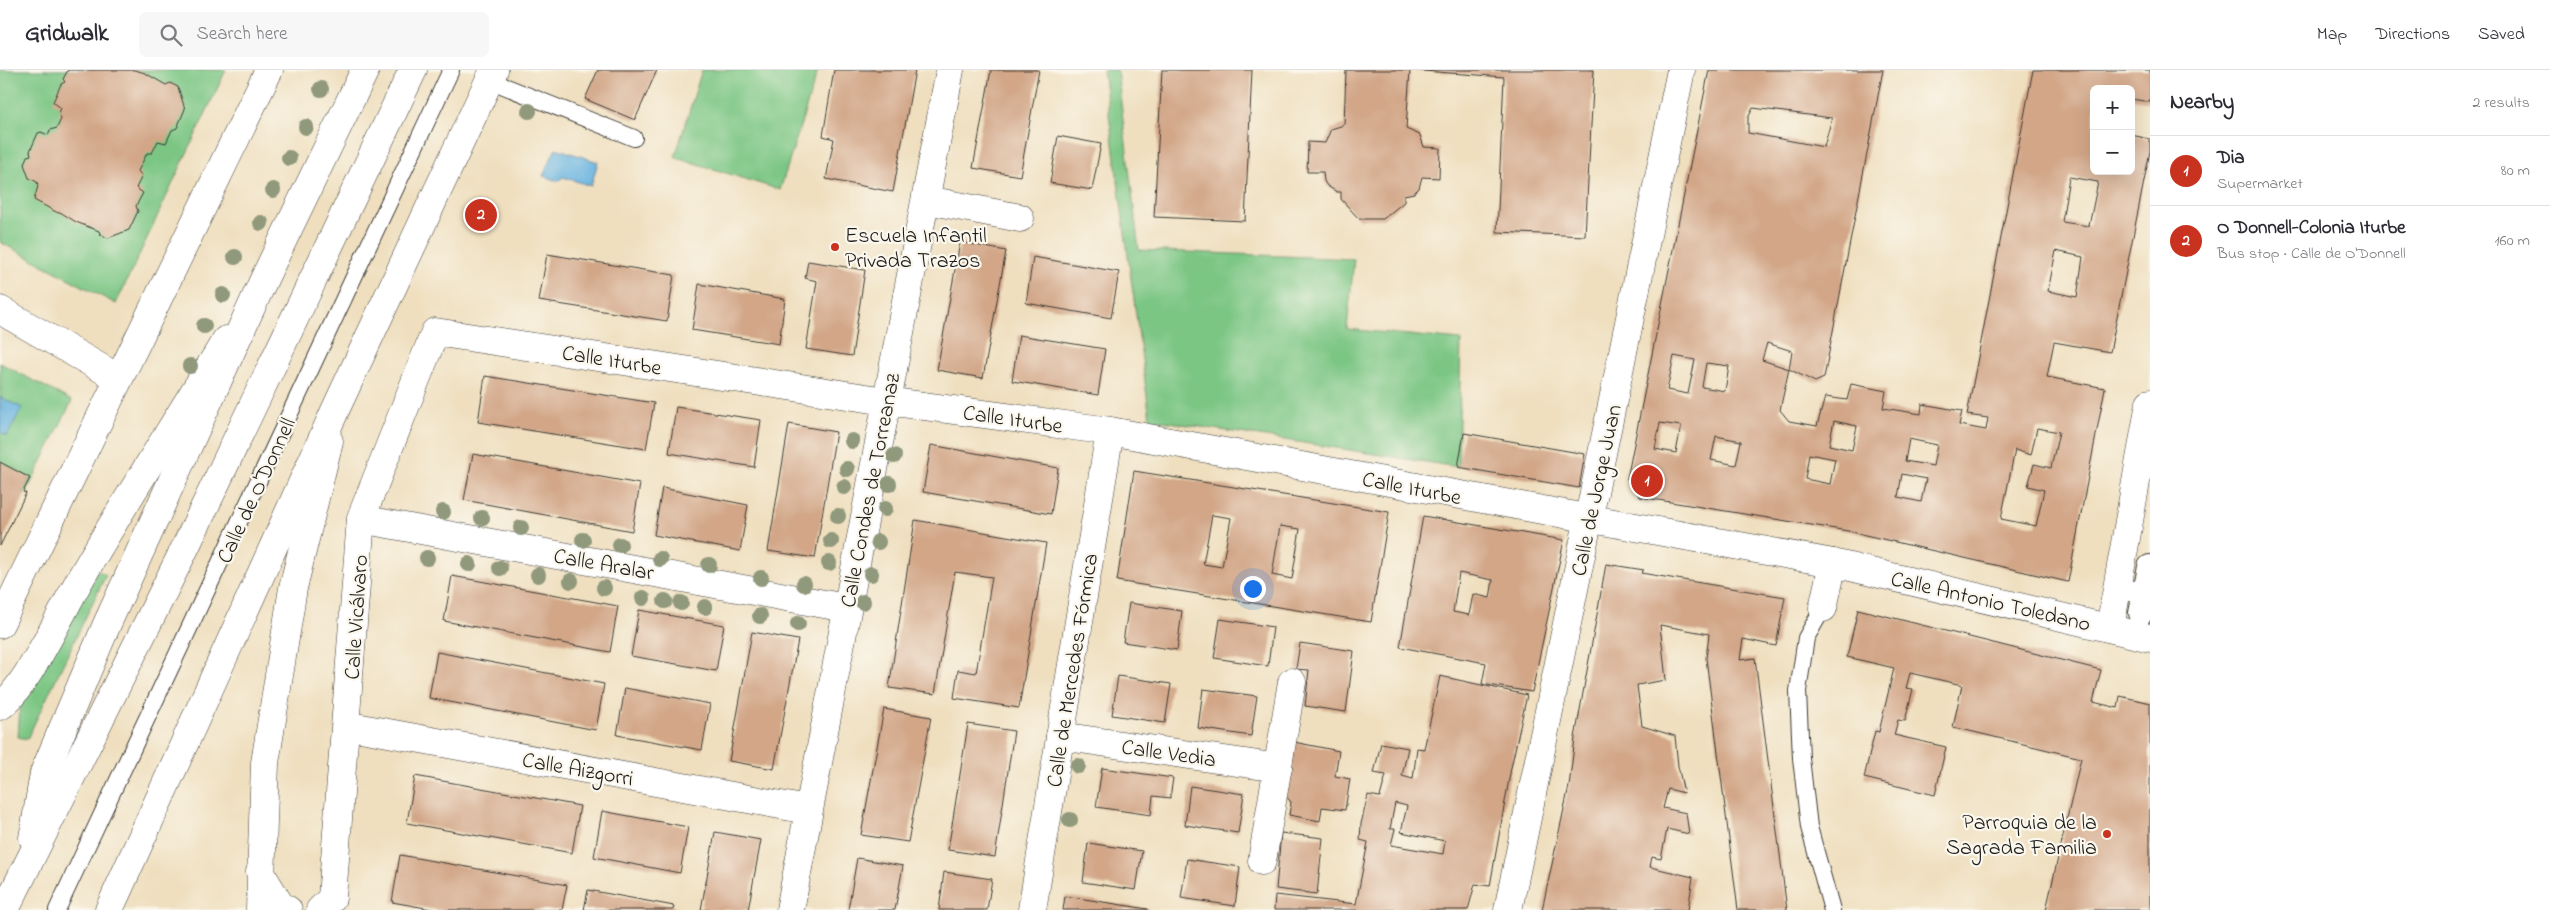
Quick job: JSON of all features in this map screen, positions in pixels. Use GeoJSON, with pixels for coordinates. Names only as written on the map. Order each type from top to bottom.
{"type":"FeatureCollection","features":[{"type":"Feature","properties":{"kind":"street"},"geometry":{"type":"LineString","coordinates":[[0,624],[269,70]]}},
{"type":"Feature","properties":{"kind":"street","name":"Calle de O'Donnell"},"geometry":{"type":"LineString","coordinates":[[29,867],[44,774],[107,624],[265,277],[365,70]]}},
{"type":"Feature","properties":{"kind":"street","name":"Calle de O'Donnell"},"geometry":{"type":"LineString","coordinates":[[5,910],[29,867],[186,548],[413,70]]}},
{"type":"Feature","properties":{"kind":"street","name":"Calle Condes de Torreanaz"},"geometry":{"type":"LineString","coordinates":[[790,910],[846,608],[927,200],[950,70]]}},
{"type":"Feature","properties":{"kind":"street","name":"Calle de Jorge Juan"},"geometry":{"type":"LineString","coordinates":[[1508,910],[1588,518],[1596,492],[1681,70]]}},
{"type":"Feature","properties":{"kind":"street","name":"Calle de O'Donnell"},"geometry":{"type":"LineString","coordinates":[[108,910],[338,404],[492,75]]}},
{"type":"Feature","properties":{"kind":"street"},"geometry":{"type":"LineString","coordinates":[[927,200],[1020,218]]}},
{"type":"Feature","properties":{"kind":"street","name":"Calle de O'Donnell"},"geometry":{"type":"LineString","coordinates":[[0,706],[9,701],[34,664],[82,576],[265,277]]}},
{"type":"Feature","properties":{"kind":"street"},"geometry":{"type":"LineString","coordinates":[[0,310],[118,378]]}},
{"type":"Feature","properties":{"kind":"street","name":"Calle Iturbe"},"geometry":{"type":"LineString","coordinates":[[435,332],[886,401],[1110,431],[1588,518]]}},
{"type":"Feature","properties":{"kind":"street","name":"Calle Vicálvaro"},"geometry":{"type":"LineString","coordinates":[[330,906],[354,727],[369,520],[435,332]]}},
{"type":"Feature","properties":{"kind":"street"},"geometry":{"type":"LineString","coordinates":[[2110,628],[2150,403]]}},
{"type":"Feature","properties":{"kind":"street","name":"Calle de O'Donnell"},"geometry":{"type":"LineString","coordinates":[[260,910],[265,763],[293,588],[338,404]]}},
{"type":"Feature","properties":{"kind":"street","name":"Calle de Mercedes Fórmica"},"geometry":{"type":"LineString","coordinates":[[1032,910],[1110,431]]}},
{"type":"Feature","properties":{"kind":"street","name":"Calle Antonio Toledano"},"geometry":{"type":"LineString","coordinates":[[1588,518],[1833,563],[2110,628],[2144,609]]}},
{"type":"Feature","properties":{"kind":"street","name":"Calle Aralar"},"geometry":{"type":"LineString","coordinates":[[369,520],[846,608]]}},
{"type":"Feature","properties":{"kind":"street"},"geometry":{"type":"LineString","coordinates":[[1823,608],[1833,563]]}},
{"type":"Feature","properties":{"kind":"street"},"geometry":{"type":"LineString","coordinates":[[2144,609],[2150,567]]}},
{"type":"Feature","properties":{"kind":"street"},"geometry":{"type":"LineString","coordinates":[[1262,861],[1292,682]]}},
{"type":"Feature","properties":{"kind":"street","name":"Calle Aizgorri"},"geometry":{"type":"LineString","coordinates":[[354,727],[808,810]]}},
{"type":"Feature","properties":{"kind":"street","name":"Calle Vedia"},"geometry":{"type":"LineString","coordinates":[[1060,736],[1278,768]]}},
{"type":"Feature","properties":{"kind":"street"},"geometry":{"type":"LineString","coordinates":[[260,872],[280,905],[288,910]]}},
{"type":"Feature","properties":{"kind":"lane","name":"Calle de O'Donnell"},"geometry":{"type":"LineString","coordinates":[[57,910],[451,70]]}},
{"type":"Feature","properties":{"kind":"lane"},"geometry":{"type":"LineString","coordinates":[[492,75],[634,138]]}},
{"type":"Feature","properties":{"kind":"lane"},"geometry":{"type":"LineString","coordinates":[[1823,608],[1806,638],[1798,690],[1801,758],[1809,826],[1832,910]]}},
{"type":"Feature","properties":{"kind":"green space"},"geometry":{"type":"Polygon","coordinates":[[[0,70],[226,70],[116,304],[0,242],[0,70]]]}},
{"type":"Feature","properties":{"kind":"green space"},"geometry":{"type":"Polygon","coordinates":[[[702,70],[818,70],[780,190],[675,157],[702,70]]]}},
{"type":"Feature","properties":{"kind":"green space"},"geometry":{"type":"Polygon","coordinates":[[[1103,70],[1117,70],[1139,250],[1354,259],[1347,329],[1461,340],[1458,467],[1150,419],[1103,70]]]}},
{"type":"Feature","properties":{"kind":"green space"},"geometry":{"type":"Polygon","coordinates":[[[0,363],[72,401],[26,493],[23,492],[30,478],[0,462],[0,363]]]}},
{"type":"Feature","properties":{"kind":"green space"},"geometry":{"type":"Polygon","coordinates":[[[97,570],[106,575],[27,739],[18,737],[20,706],[97,570]]]}},
{"type":"Feature","properties":{"kind":"water"},"geometry":{"type":"Polygon","coordinates":[[[556,148],[598,162],[591,186],[563,177],[558,181],[543,176],[556,148]]]}},
{"type":"Feature","properties":{"kind":"water"},"geometry":{"type":"Polygon","coordinates":[[[0,397],[22,408],[7,436],[0,432],[0,397]]]}},
{"type":"Feature","properties":{"kind":"building"},"geometry":{"type":"Polygon","coordinates":[[[68,70],[135,70],[145,73],[166,85],[170,83],[178,87],[185,109],[177,128],[172,130],[166,143],[158,141],[152,153],[147,153],[138,171],[142,176],[136,188],[143,193],[136,206],[138,211],[129,230],[108,238],[100,234],[99,231],[76,222],[34,200],[38,186],[37,182],[29,178],[24,164],[27,156],[31,155],[30,151],[38,133],[41,132],[48,135],[50,130],[57,128],[61,119],[59,113],[61,108],[53,102],[61,84],[65,82],[63,79],[68,70]]]}},
{"type":"Feature","properties":{"kind":"building"},"geometry":{"type":"Polygon","coordinates":[[[598,70],[657,70],[635,120],[585,99],[598,70]]]}},
{"type":"Feature","properties":{"kind":"building"},"geometry":{"type":"Polygon","coordinates":[[[834,70],[915,70],[893,192],[826,179],[834,139],[823,136],[834,70]]]}},
{"type":"Feature","properties":{"kind":"building"},"geometry":{"type":"Polygon","coordinates":[[[991,70],[1039,70],[1020,176],[973,168],[991,70]]]}},
{"type":"Feature","properties":{"kind":"building"},"geometry":{"type":"Polygon","coordinates":[[[1162,70],[1252,70],[1245,221],[1154,217],[1162,70]]]}},
{"type":"Feature","properties":{"kind":"building"},"geometry":{"type":"Polygon","coordinates":[[[1346,70],[1410,70],[1406,129],[1420,135],[1424,147],[1440,148],[1439,178],[1422,177],[1419,188],[1414,193],[1404,195],[1404,202],[1383,219],[1359,219],[1341,199],[1341,192],[1337,192],[1327,186],[1324,181],[1323,172],[1307,172],[1308,142],[1325,143],[1331,129],[1344,125],[1346,70]]]}},
{"type":"Feature","properties":{"kind":"building"},"geometry":{"type":"Polygon","coordinates":[[[1410,70],[1594,70],[1585,236],[1497,232],[1504,77],[1410,70]]]}},
{"type":"Feature","properties":{"kind":"building"},"geometry":{"type":"Polygon","coordinates":[[[1709,70],[1883,70],[1824,378],[1815,382],[1789,369],[1780,410],[1789,421],[1817,426],[1825,397],[1847,400],[1851,384],[1886,391],[1883,408],[1921,414],[1922,404],[1962,411],[1959,425],[1986,430],[1988,418],[1967,415],[2033,70],[2150,70],[2150,102],[2135,100],[2135,85],[2090,85],[2090,175],[2135,175],[2135,136],[2150,139],[2150,151],[2110,352],[2054,342],[2047,377],[2105,388],[2068,582],[1848,531],[1640,497],[1627,479],[1709,70]],[[1753,108],[1748,118],[1748,133],[1824,147],[1832,118],[1753,108]],[[2069,177],[2062,222],[2089,226],[2098,182],[2069,177]],[[2056,251],[2048,291],[2077,297],[2083,257],[2056,251]],[[1767,343],[1762,360],[1789,369],[1792,351],[1767,343]],[[1674,356],[1667,390],[1688,394],[1695,360],[1674,356]],[[1706,363],[1702,387],[1725,391],[1729,366],[1706,363]],[[1834,421],[1829,445],[1852,450],[1857,426],[1834,421]],[[1660,423],[1655,449],[1676,453],[1681,426],[1660,423]],[[2037,428],[2031,455],[2015,450],[2001,519],[2036,526],[2044,490],[2028,486],[2034,464],[2051,468],[2059,432],[2037,428]],[[1716,436],[1711,460],[1736,465],[1741,441],[1716,436]],[[1909,439],[1905,461],[1933,466],[1937,445],[1909,439]],[[1809,454],[1805,479],[1830,484],[1835,459],[1809,454]],[[1902,474],[1898,497],[1921,502],[1926,479],[1902,474]]]}},
{"type":"Feature","properties":{"kind":"building"},"geometry":{"type":"Polygon","coordinates":[[[1058,136],[1101,144],[1092,190],[1050,183],[1058,136]]]}},
{"type":"Feature","properties":{"kind":"building"},"geometry":{"type":"Polygon","coordinates":[[[960,242],[1006,251],[983,378],[937,370],[960,242]]]}},
{"type":"Feature","properties":{"kind":"building"},"geometry":{"type":"Polygon","coordinates":[[[547,254],[674,275],[667,321],[539,301],[547,254]]]}},
{"type":"Feature","properties":{"kind":"building"},"geometry":{"type":"Polygon","coordinates":[[[1033,257],[1119,272],[1111,318],[1026,303],[1033,257]]]}},
{"type":"Feature","properties":{"kind":"building"},"geometry":{"type":"Polygon","coordinates":[[[808,261],[865,270],[852,356],[806,349],[817,281],[805,278],[808,261]]]}},
{"type":"Feature","properties":{"kind":"building"},"geometry":{"type":"Polygon","coordinates":[[[699,284],[785,299],[779,344],[692,330],[699,284]]]}},
{"type":"Feature","properties":{"kind":"building"},"geometry":{"type":"Polygon","coordinates":[[[1019,335],[1105,349],[1098,395],[1012,381],[1019,335]]]}},
{"type":"Feature","properties":{"kind":"building"},"geometry":{"type":"Polygon","coordinates":[[[485,376],[654,403],[646,449],[478,422],[485,376]]]}},
{"type":"Feature","properties":{"kind":"building"},"geometry":{"type":"Polygon","coordinates":[[[676,407],[761,420],[754,467],[669,453],[676,407]]]}},
{"type":"Feature","properties":{"kind":"building"},"geometry":{"type":"Polygon","coordinates":[[[789,424],[836,432],[815,558],[768,551],[789,424]]]}},
{"type":"Feature","properties":{"kind":"building"},"geometry":{"type":"Polygon","coordinates":[[[1464,433],[1585,454],[1579,488],[1458,467],[1464,433]]]}},
{"type":"Feature","properties":{"kind":"building"},"geometry":{"type":"Polygon","coordinates":[[[931,445],[1058,468],[1051,514],[923,492],[931,445]]]}},
{"type":"Feature","properties":{"kind":"building"},"geometry":{"type":"Polygon","coordinates":[[[473,454],[640,484],[632,531],[464,500],[473,454]]]}},
{"type":"Feature","properties":{"kind":"building"},"geometry":{"type":"Polygon","coordinates":[[[0,462],[30,478],[23,492],[26,493],[0,546],[0,462]]]}},
{"type":"Feature","properties":{"kind":"building"},"geometry":{"type":"Polygon","coordinates":[[[1134,471],[1389,512],[1371,622],[1117,581],[1134,471]],[[1212,515],[1203,564],[1222,567],[1231,518],[1212,515]],[[1280,526],[1272,575],[1292,579],[1300,529],[1280,526]]]}},
{"type":"Feature","properties":{"kind":"building"},"geometry":{"type":"Polygon","coordinates":[[[662,488],[748,505],[740,551],[654,535],[662,488]]]}},
{"type":"Feature","properties":{"kind":"building"},"geometry":{"type":"Polygon","coordinates":[[[1423,516],[1564,540],[1532,692],[1482,684],[1486,663],[1400,647],[1423,516]],[[1459,573],[1453,612],[1469,615],[1473,594],[1490,598],[1493,580],[1459,573]]]}},
{"type":"Feature","properties":{"kind":"building"},"geometry":{"type":"Polygon","coordinates":[[[915,520],[1046,543],[1019,708],[954,698],[958,670],[976,673],[992,577],[955,572],[935,694],[889,688],[915,520]]]}},
{"type":"Feature","properties":{"kind":"building"},"geometry":{"type":"Polygon","coordinates":[[[1606,564],[1644,570],[1641,573],[1785,597],[1776,646],[1743,639],[1740,660],[1755,658],[1787,910],[1738,910],[1706,658],[1709,634],[1660,625],[1666,680],[1637,685],[1642,726],[1675,736],[1678,766],[1684,793],[1668,789],[1663,808],[1686,813],[1689,834],[1667,829],[1661,859],[1652,857],[1650,867],[1693,877],[1688,910],[1542,910],[1569,786],[1575,738],[1606,564]]]}},
{"type":"Feature","properties":{"kind":"building"},"geometry":{"type":"Polygon","coordinates":[[[452,576],[618,606],[610,652],[444,621],[452,576]]]}},
{"type":"Feature","properties":{"kind":"building"},"geometry":{"type":"Polygon","coordinates":[[[1129,603],[1182,611],[1177,650],[1123,642],[1129,603]]]}},
{"type":"Feature","properties":{"kind":"building"},"geometry":{"type":"Polygon","coordinates":[[[1858,609],[2101,670],[2093,702],[2118,708],[2120,696],[2150,703],[2150,910],[2046,910],[2081,758],[1953,727],[1962,685],[1910,673],[1906,688],[1913,689],[1905,721],[1898,720],[1894,735],[1946,747],[1935,795],[1864,778],[1875,731],[1879,732],[1894,668],[1847,657],[1858,609]]]}},
{"type":"Feature","properties":{"kind":"building"},"geometry":{"type":"Polygon","coordinates":[[[639,610],[724,625],[716,671],[631,656],[639,610]]]}},
{"type":"Feature","properties":{"kind":"building"},"geometry":{"type":"Polygon","coordinates":[[[1220,619],[1273,627],[1268,666],[1214,658],[1220,619]]]}},
{"type":"Feature","properties":{"kind":"building"},"geometry":{"type":"Polygon","coordinates":[[[752,632],[798,640],[774,769],[729,761],[752,632]]]}},
{"type":"Feature","properties":{"kind":"building"},"geometry":{"type":"Polygon","coordinates":[[[1300,643],[1354,651],[1346,712],[1305,706],[1309,670],[1296,669],[1300,643]]]}},
{"type":"Feature","properties":{"kind":"building"},"geometry":{"type":"Polygon","coordinates":[[[437,652],[604,684],[596,730],[429,698],[437,652]]]}},
{"type":"Feature","properties":{"kind":"building"},"geometry":{"type":"Polygon","coordinates":[[[1118,676],[1171,684],[1165,723],[1112,715],[1118,676]]]}},
{"type":"Feature","properties":{"kind":"building"},"geometry":{"type":"Polygon","coordinates":[[[1440,676],[1527,695],[1511,768],[1490,886],[1475,884],[1468,910],[1274,910],[1275,895],[1356,904],[1368,842],[1360,840],[1361,824],[1368,795],[1380,797],[1386,775],[1374,773],[1381,743],[1408,748],[1402,776],[1413,779],[1417,748],[1424,749],[1440,676]],[[1395,803],[1390,829],[1395,829],[1391,845],[1443,854],[1445,841],[1401,832],[1407,806],[1395,803]]]}},
{"type":"Feature","properties":{"kind":"building"},"geometry":{"type":"Polygon","coordinates":[[[625,688],[710,704],[702,750],[617,735],[625,688]]]}},
{"type":"Feature","properties":{"kind":"building"},"geometry":{"type":"Polygon","coordinates":[[[1203,689],[1257,696],[1251,736],[1198,728],[1203,689]]]}},
{"type":"Feature","properties":{"kind":"building"},"geometry":{"type":"Polygon","coordinates":[[[884,709],[931,717],[908,842],[861,835],[884,709]]]}},
{"type":"Feature","properties":{"kind":"building"},"geometry":{"type":"Polygon","coordinates":[[[968,724],[1014,731],[995,857],[948,850],[968,724]]]}},
{"type":"Feature","properties":{"kind":"building"},"geometry":{"type":"Polygon","coordinates":[[[1294,742],[1339,751],[1335,776],[1350,779],[1345,810],[1322,807],[1320,821],[1289,815],[1291,802],[1284,794],[1294,742]]]}},
{"type":"Feature","properties":{"kind":"building"},"geometry":{"type":"Polygon","coordinates":[[[1102,768],[1173,778],[1170,798],[1153,796],[1151,815],[1096,807],[1102,768]]]}},
{"type":"Feature","properties":{"kind":"building"},"geometry":{"type":"Polygon","coordinates":[[[415,776],[580,806],[572,853],[407,823],[415,776]]]}},
{"type":"Feature","properties":{"kind":"building"},"geometry":{"type":"Polygon","coordinates":[[[1190,786],[1244,794],[1238,833],[1185,825],[1190,786]]]}},
{"type":"Feature","properties":{"kind":"building"},"geometry":{"type":"Polygon","coordinates":[[[602,811],[688,827],[680,873],[594,857],[602,811]]]}},
{"type":"Feature","properties":{"kind":"building"},"geometry":{"type":"Polygon","coordinates":[[[715,832],[761,840],[748,910],[701,910],[715,832]]]}},
{"type":"Feature","properties":{"kind":"building"},"geometry":{"type":"Polygon","coordinates":[[[1281,833],[1323,838],[1317,894],[1276,889],[1281,833]]]}},
{"type":"Feature","properties":{"kind":"building"},"geometry":{"type":"Polygon","coordinates":[[[1088,843],[1142,851],[1136,890],[1083,882],[1088,843]]]}},
{"type":"Feature","properties":{"kind":"building"},"geometry":{"type":"Polygon","coordinates":[[[400,855],[567,885],[562,910],[437,910],[392,902],[400,855]]]}},
{"type":"Feature","properties":{"kind":"building"},"geometry":{"type":"Polygon","coordinates":[[[857,858],[903,866],[895,910],[848,910],[857,858]]]}},
{"type":"Feature","properties":{"kind":"building"},"geometry":{"type":"Polygon","coordinates":[[[1187,859],[1240,867],[1235,906],[1181,898],[1187,859]]]}},
{"type":"Feature","properties":{"kind":"building"},"geometry":{"type":"Polygon","coordinates":[[[944,872],[992,879],[987,910],[939,910],[944,872]]]}},
{"type":"Feature","properties":{"kind":"building"},"geometry":{"type":"Polygon","coordinates":[[[588,890],[674,906],[673,910],[584,910],[588,890]]]}},
{"type":"Feature","properties":{"kind":"building"},"geometry":{"type":"Polygon","coordinates":[[[1065,896],[1148,909],[1148,910],[1063,910],[1065,896]]]}},
{"type":"Feature","properties":{"kind":"place","name":"O Donnell-Colonia Iturbe"},"geometry":{"type":"Point","coordinates":[481,215]}},
{"type":"Feature","properties":{"kind":"place","name":"Escuela Infantil Privada Trazos"},"geometry":{"type":"Point","coordinates":[835,247]}},
{"type":"Feature","properties":{"kind":"place","name":"Dia"},"geometry":{"type":"Point","coordinates":[1647,481]}},
{"type":"Feature","properties":{"kind":"place","name":"Parroquia de la Sagrada Familia"},"geometry":{"type":"Point","coordinates":[2107,834]}}]}
